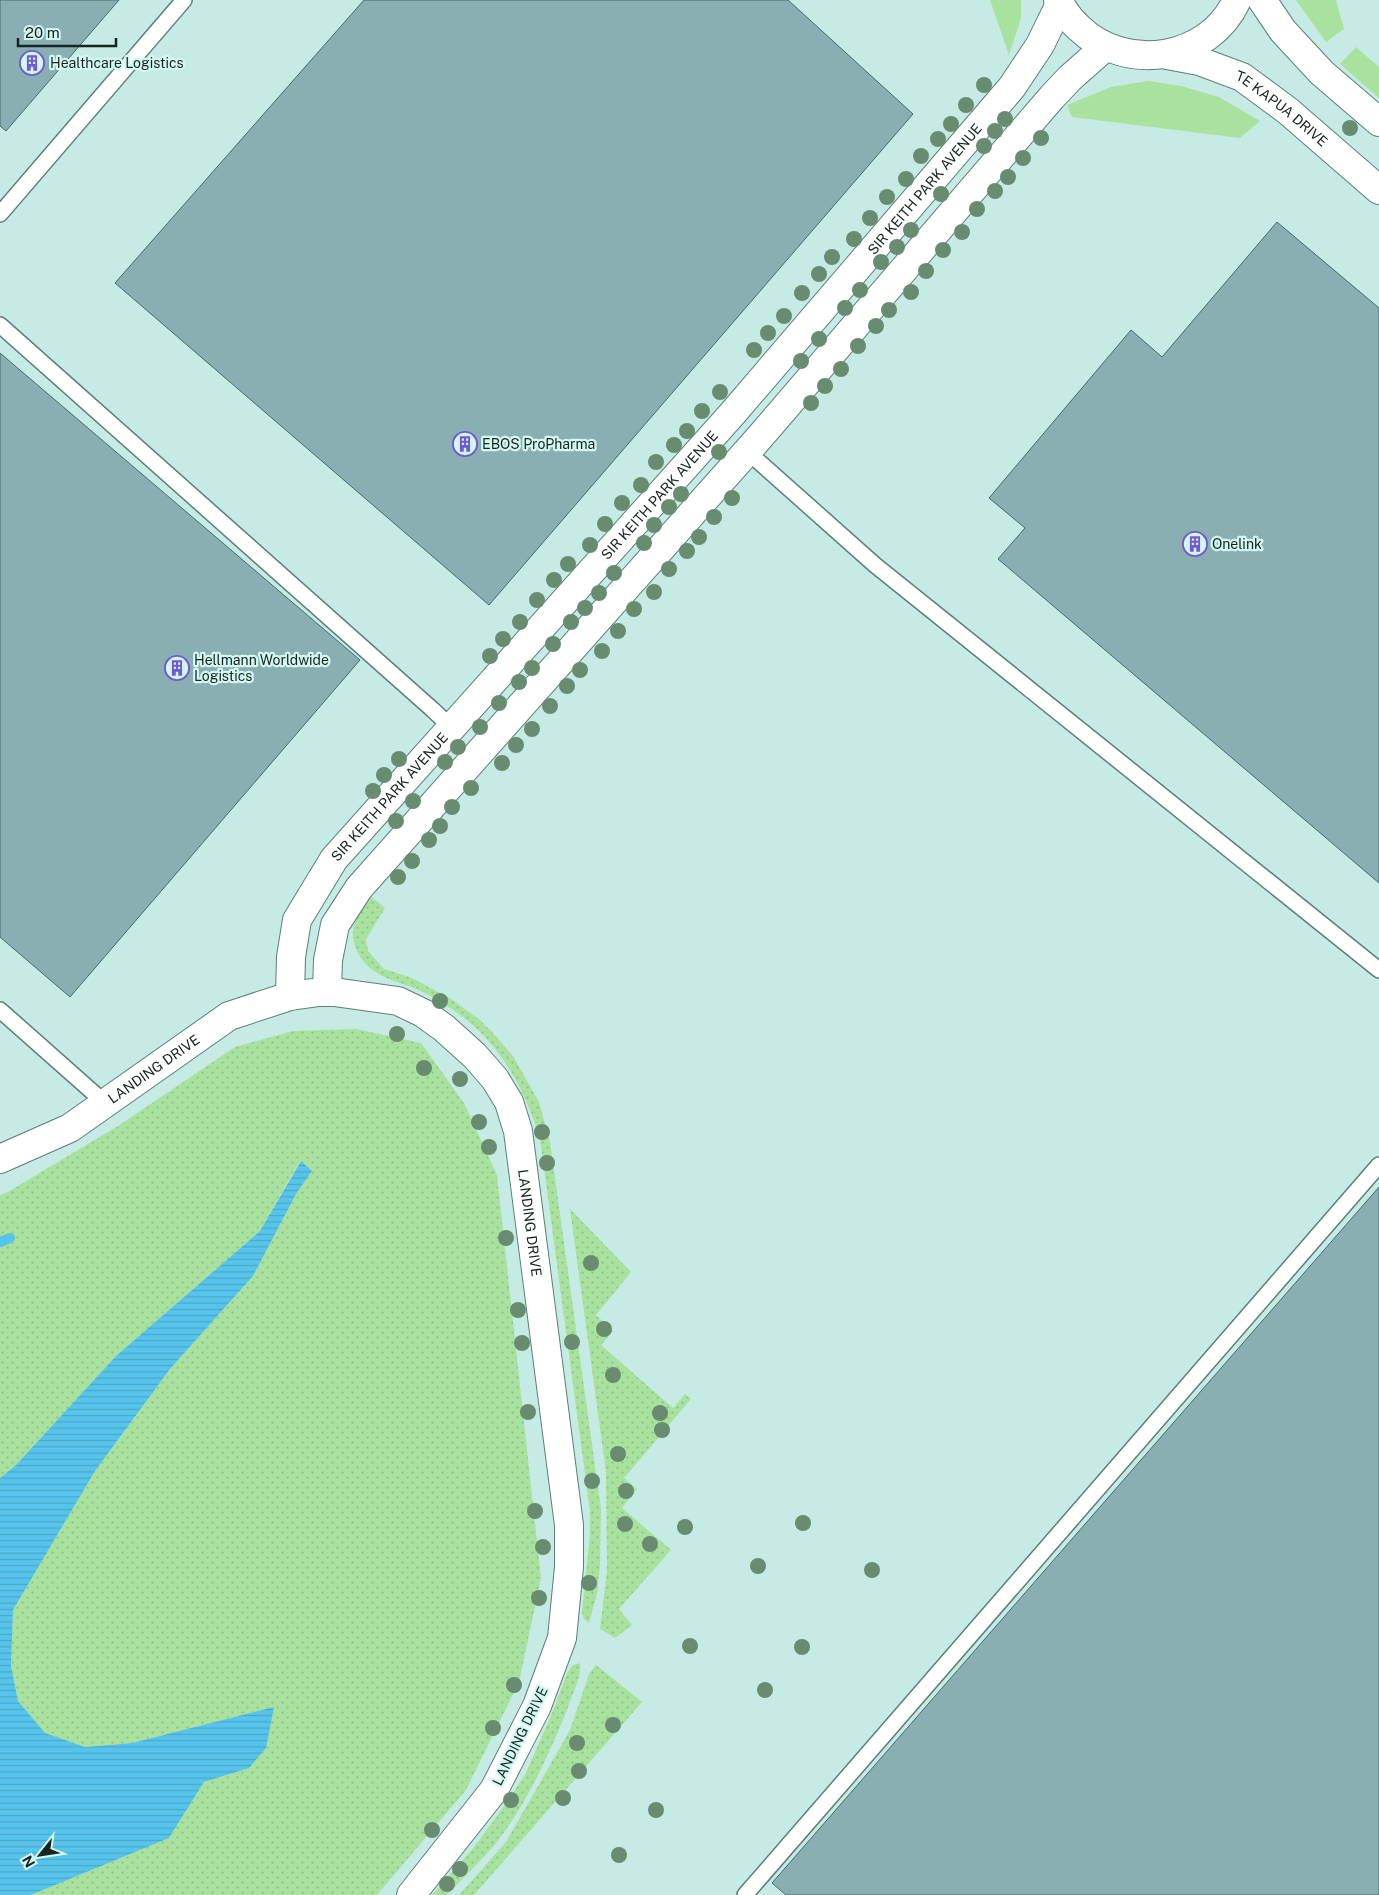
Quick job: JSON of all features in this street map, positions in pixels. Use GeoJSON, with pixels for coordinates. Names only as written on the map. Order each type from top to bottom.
{"type":"FeatureCollection","features":[{"type":"Feature","properties":{"kind":"street"},"geometry":{"type":"LineString","coordinates":[[1059,2],[1072,21],[1087,36],[1105,47],[1132,55],[1146,56],[1167,55],[1206,38],[1221,24],[1237,0]]}},
{"type":"Feature","properties":{"kind":"street"},"geometry":{"type":"LineString","coordinates":[[1262,0],[1283,31],[1322,73],[1379,122]]}},
{"type":"Feature","properties":{"kind":"street","name":"SIR KEITH PARK AVENUE"},"geometry":{"type":"LineString","coordinates":[[290,996],[291,957],[297,920],[334,860],[733,412],[1012,86],[1040,45],[1059,2]]}},
{"type":"Feature","properties":{"kind":"street"},"geometry":{"type":"LineString","coordinates":[[327,991],[328,960],[335,925],[340,914],[359,888],[748,452],[1052,97],[1105,47]]}},
{"type":"Feature","properties":{"kind":"street","name":"TE KAPUA DRIVE"},"geometry":{"type":"LineString","coordinates":[[1167,55],[1199,61],[1242,77],[1288,111],[1379,190]]}},
{"type":"Feature","properties":{"kind":"street","name":"LANDING DRIVE"},"geometry":{"type":"LineString","coordinates":[[0,1159],[70,1128],[229,1016],[290,996],[327,991],[398,1001],[423,1013],[444,1028],[475,1056],[494,1079],[509,1102],[518,1131],[569,1525],[569,1567],[562,1638],[537,1706],[494,1790],[411,1895]]}},
{"type":"Feature","properties":{"kind":"lane"},"geometry":{"type":"LineString","coordinates":[[0,214],[184,0]]}},
{"type":"Feature","properties":{"kind":"lane"},"geometry":{"type":"LineString","coordinates":[[0,325],[452,728]]}},
{"type":"Feature","properties":{"kind":"lane"},"geometry":{"type":"LineString","coordinates":[[748,452],[875,565],[1379,970]]}},
{"type":"Feature","properties":{"kind":"lane"},"geometry":{"type":"LineString","coordinates":[[0,1010],[105,1103]]}},
{"type":"Feature","properties":{"kind":"lane"},"geometry":{"type":"LineString","coordinates":[[745,1895],[1379,1165]]}},
{"type":"Feature","properties":{"kind":"green space"},"geometry":{"type":"Polygon","coordinates":[[[990,0],[1021,0],[1021,18],[1009,55],[990,0]]]}},
{"type":"Feature","properties":{"kind":"green space"},"geometry":{"type":"Polygon","coordinates":[[[1296,0],[1336,0],[1344,29],[1326,42],[1296,0]]]}},
{"type":"Feature","properties":{"kind":"green space"},"geometry":{"type":"Polygon","coordinates":[[[1356,47],[1379,67],[1379,98],[1340,64],[1356,47]]]}},
{"type":"Feature","properties":{"kind":"green space"},"geometry":{"type":"Polygon","coordinates":[[[1148,81],[1181,86],[1219,97],[1260,121],[1240,138],[1072,117],[1067,105],[1111,87],[1148,81]]]}},
{"type":"Feature","properties":{"kind":"green space"},"geometry":{"type":"Polygon","coordinates":[[[372,897],[385,908],[366,939],[368,951],[384,969],[412,978],[451,999],[480,1020],[513,1056],[539,1102],[550,1142],[601,1509],[600,1565],[597,1594],[589,1623],[584,1619],[582,1613],[590,1534],[590,1511],[540,1138],[523,1094],[509,1068],[473,1025],[438,1000],[385,977],[374,971],[364,962],[356,949],[353,929],[358,915],[372,897]]]}},
{"type":"Feature","properties":{"kind":"green space"},"geometry":{"type":"Polygon","coordinates":[[[356,1029],[421,1043],[464,1103],[497,1175],[541,1578],[519,1682],[466,1790],[377,1895],[31,1895],[169,1838],[204,1782],[249,1768],[274,1707],[132,1743],[85,1747],[44,1733],[18,1701],[11,1666],[13,1610],[95,1471],[170,1369],[253,1276],[296,1194],[311,1172],[300,1161],[260,1231],[116,1356],[16,1465],[0,1478],[0,1195],[118,1126],[235,1047],[293,1031],[356,1029]]]}},
{"type":"Feature","properties":{"kind":"green space"},"geometry":{"type":"Polygon","coordinates":[[[570,1209],[631,1272],[596,1315],[613,1331],[601,1345],[673,1408],[685,1394],[691,1399],[624,1478],[637,1489],[622,1508],[671,1550],[619,1609],[632,1625],[615,1638],[600,1629],[607,1571],[606,1472],[570,1209]]]}},
{"type":"Feature","properties":{"kind":"green space"},"geometry":{"type":"Polygon","coordinates":[[[580,1663],[578,1680],[561,1725],[535,1780],[515,1816],[492,1848],[447,1895],[432,1895],[474,1847],[525,1775],[553,1711],[567,1673],[573,1665],[580,1663]]]}},
{"type":"Feature","properties":{"kind":"green space"},"geometry":{"type":"Polygon","coordinates":[[[596,1665],[642,1702],[474,1895],[459,1895],[506,1842],[570,1730],[589,1674],[596,1665]]]}},
{"type":"Feature","properties":{"kind":"water"},"geometry":{"type":"Polygon","coordinates":[[[301,1161],[312,1171],[296,1194],[253,1276],[170,1369],[95,1471],[13,1610],[11,1666],[18,1701],[45,1733],[85,1747],[132,1743],[274,1707],[266,1748],[249,1768],[204,1782],[169,1838],[31,1895],[0,1895],[0,1478],[16,1465],[116,1356],[260,1231],[301,1161]]]}},
{"type":"Feature","properties":{"kind":"building","name":"Healthcare Logistics"},"geometry":{"type":"Polygon","coordinates":[[[0,0],[119,0],[6,131],[0,126],[0,0]]]}},
{"type":"Feature","properties":{"kind":"building","name":"EBOS ProPharma"},"geometry":{"type":"Polygon","coordinates":[[[364,0],[788,0],[913,114],[489,605],[115,283],[364,0]]]}},
{"type":"Feature","properties":{"kind":"building","name":"Onelink"},"geometry":{"type":"Polygon","coordinates":[[[1277,222],[1379,308],[1379,883],[998,559],[1025,528],[989,498],[1131,330],[1162,357],[1277,222]]]}},
{"type":"Feature","properties":{"kind":"building","name":"Hellmann Worldwide Logistics"},"geometry":{"type":"Polygon","coordinates":[[[0,353],[360,660],[70,997],[0,937],[0,353]]]}},
{"type":"Feature","properties":{"kind":"building"},"geometry":{"type":"Polygon","coordinates":[[[1379,1187],[1379,1895],[786,1895],[772,1883],[1379,1187]]]}},
{"type":"Feature","properties":{"kind":"waterway"},"geometry":{"type":"LineString","coordinates":[[0,1242],[10,1238]]}},
{"type":"Feature","properties":{"kind":"place","name":"Healthcare Logistics"},"geometry":{"type":"Point","coordinates":[32,63]}},
{"type":"Feature","properties":{"kind":"place","name":"EBOS ProPharma"},"geometry":{"type":"Point","coordinates":[465,444]}},
{"type":"Feature","properties":{"kind":"place","name":"Onelink"},"geometry":{"type":"Point","coordinates":[1195,544]}},
{"type":"Feature","properties":{"kind":"place","name":"Hellmann Worldwide Logistics"},"geometry":{"type":"Point","coordinates":[177,668]}}]}
